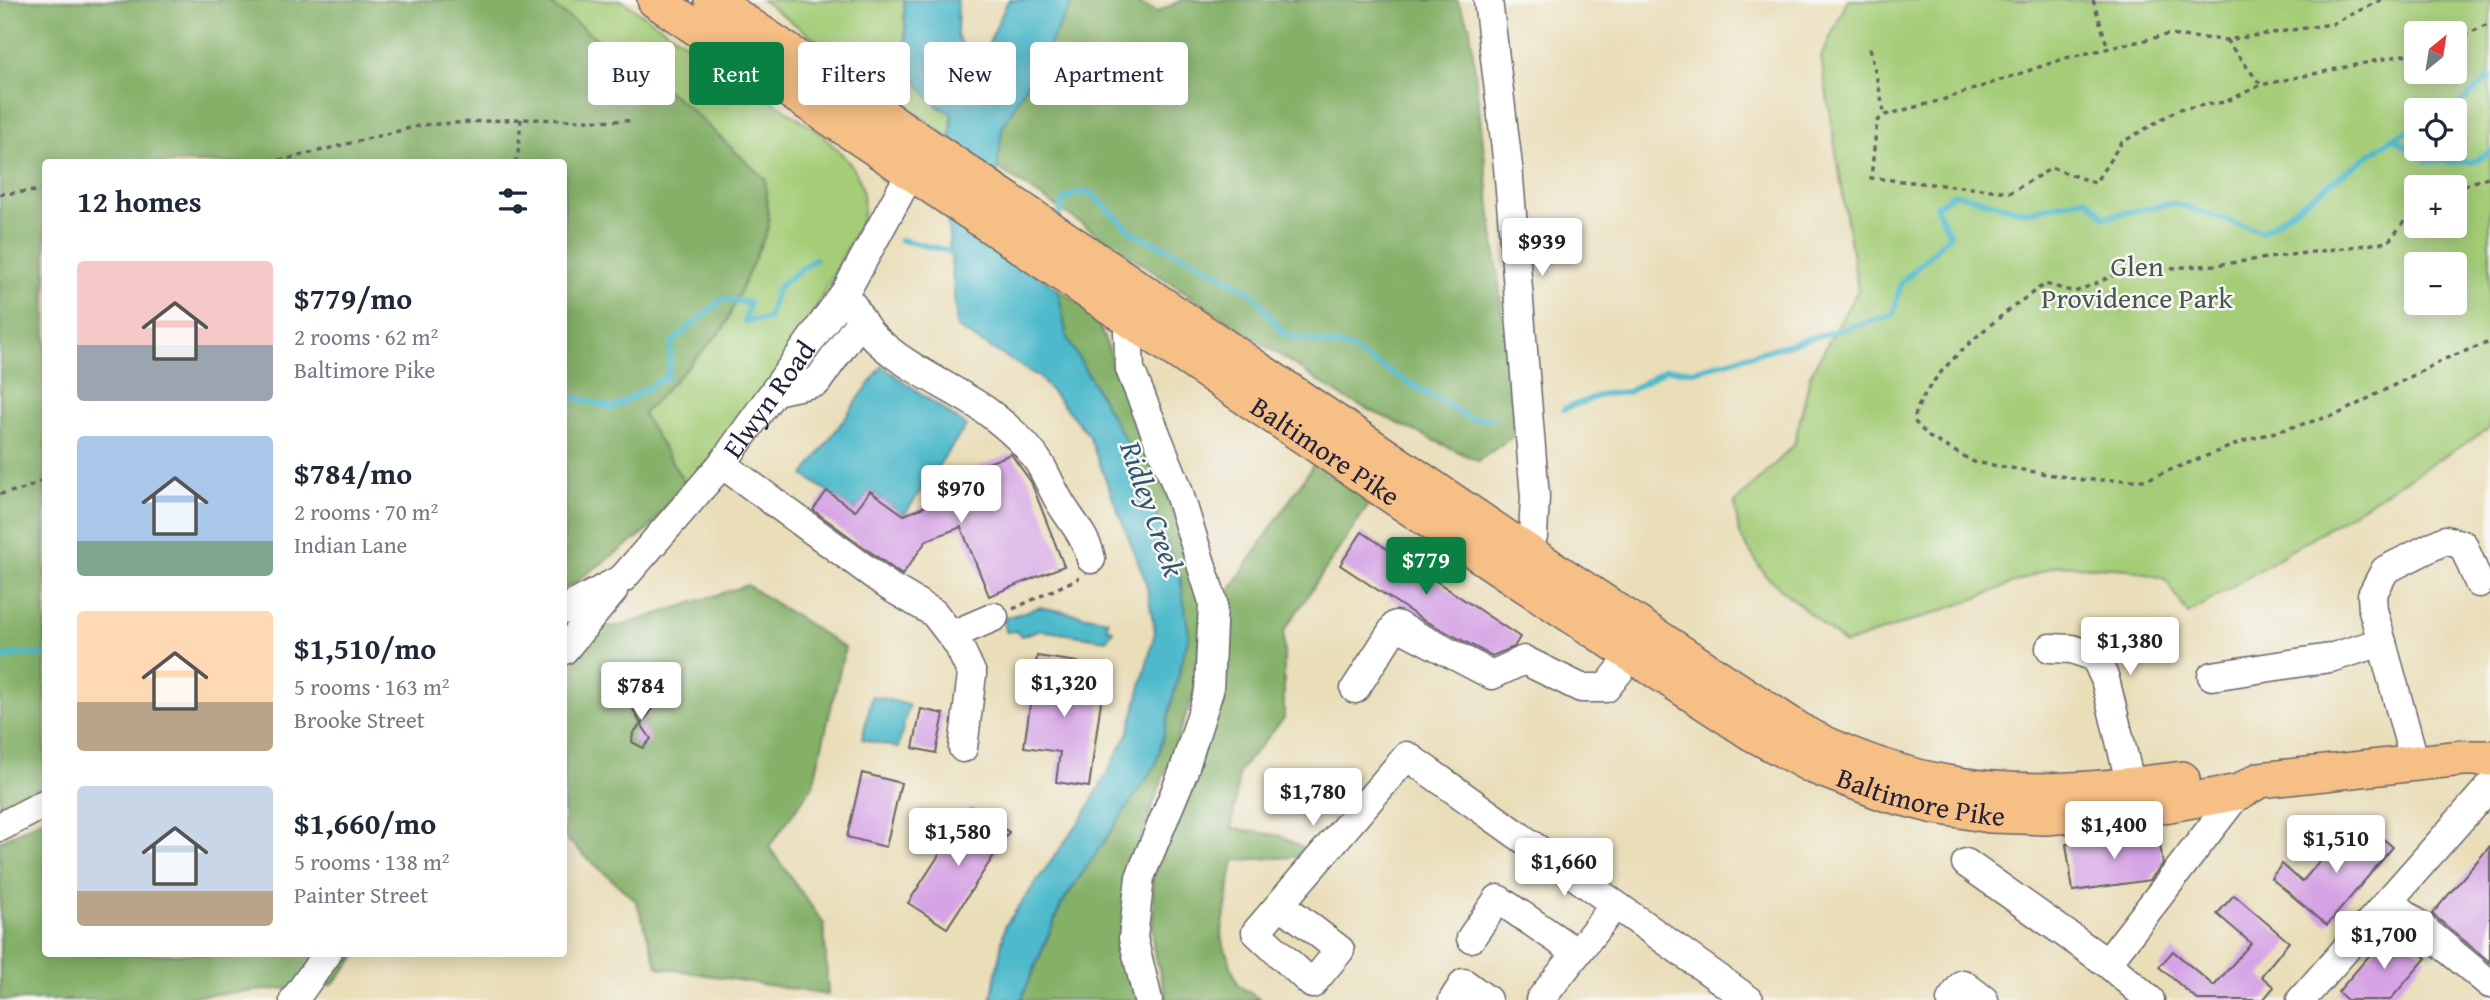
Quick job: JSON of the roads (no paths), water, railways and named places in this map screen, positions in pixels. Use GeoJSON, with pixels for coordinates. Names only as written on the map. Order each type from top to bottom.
{"type":"FeatureCollection","features":[{"type":"Feature","properties":{"kind":"main road","name":"Baltimore Pike"},"geometry":{"type":"LineString","coordinates":[[655,0],[1064,239],[1137,307],[1523,566],[1784,722],[1844,753],[1916,777],[1992,790],[2073,792],[2237,772],[2250,786]]}},
{"type":"Feature","properties":{"kind":"main road","name":"Baltimore Pike"},"geometry":{"type":"LineString","coordinates":[[712,0],[928,159],[943,194],[1061,274],[1137,307]]}},
{"type":"Feature","properties":{"kind":"main road","name":"Baltimore Pike"},"geometry":{"type":"LineString","coordinates":[[1523,566],[1632,655],[1792,756],[1859,785],[1935,807],[1990,815],[2074,817],[2135,810],[2250,786]]}},
{"type":"Feature","properties":{"kind":"main road"},"geometry":{"type":"LineString","coordinates":[[2250,786],[2415,763],[2490,758]]}},
{"type":"Feature","properties":{"kind":"street"},"geometry":{"type":"LineString","coordinates":[[1488,0],[1508,166],[1535,497],[1523,566]]}},
{"type":"Feature","properties":{"kind":"street","name":"Elwyn Road"},"geometry":{"type":"LineString","coordinates":[[567,608],[623,578],[722,464],[846,291],[928,159]]}},
{"type":"Feature","properties":{"kind":"street"},"geometry":{"type":"LineString","coordinates":[[846,291],[868,333],[986,411],[1016,436],[1041,464],[1050,486],[1083,538],[1091,559]]}},
{"type":"Feature","properties":{"kind":"street"},"geometry":{"type":"LineString","coordinates":[[1137,307],[1127,346],[1130,369],[1176,484],[1213,601],[1209,691],[1183,773],[1140,877],[1133,938],[1148,1000]]}},
{"type":"Feature","properties":{"kind":"street"},"geometry":{"type":"LineString","coordinates":[[775,391],[817,382],[861,320]]}},
{"type":"Feature","properties":{"kind":"street"},"geometry":{"type":"LineString","coordinates":[[722,464],[890,587],[934,613],[952,635],[972,674],[963,748]]}},
{"type":"Feature","properties":{"kind":"street"},"geometry":{"type":"LineString","coordinates":[[2415,763],[2373,610],[2372,595],[2385,570],[2445,540],[2463,545],[2479,583]]}},
{"type":"Feature","properties":{"kind":"street"},"geometry":{"type":"LineString","coordinates":[[567,646],[623,578]]}},
{"type":"Feature","properties":{"kind":"street"},"geometry":{"type":"LineString","coordinates":[[952,635],[994,617]]}},
{"type":"Feature","properties":{"kind":"street"},"geometry":{"type":"LineString","coordinates":[[1355,689],[1396,625],[1492,675],[1524,660],[1581,688],[1606,688],[1632,655]]}},
{"type":"Feature","properties":{"kind":"street"},"geometry":{"type":"LineString","coordinates":[[2212,676],[2330,658],[2382,642]]}},
{"type":"Feature","properties":{"kind":"street"},"geometry":{"type":"LineString","coordinates":[[2050,648],[2073,649],[2095,657],[2105,679],[2131,786]]}},
{"type":"Feature","properties":{"kind":"street"},"geometry":{"type":"LineString","coordinates":[[1280,904],[1340,950],[1312,984],[1256,932],[1280,904],[1407,756],[1749,1000]]}},
{"type":"Feature","properties":{"kind":"street"},"geometry":{"type":"LineString","coordinates":[[2107,963],[2250,786]]}},
{"type":"Feature","properties":{"kind":"street"},"geometry":{"type":"LineString","coordinates":[[2301,1000],[2391,902],[2490,786]]}},
{"type":"Feature","properties":{"kind":"street"},"geometry":{"type":"LineString","coordinates":[[0,827],[42,805]]}},
{"type":"Feature","properties":{"kind":"street"},"geometry":{"type":"LineString","coordinates":[[1966,863],[2107,963],[2150,1000]]}},
{"type":"Feature","properties":{"kind":"street"},"geometry":{"type":"LineString","coordinates":[[1471,938],[1498,899],[1577,953]]}},
{"type":"Feature","properties":{"kind":"street"},"geometry":{"type":"LineString","coordinates":[[2391,902],[2490,984]]}},
{"type":"Feature","properties":{"kind":"street"},"geometry":{"type":"LineString","coordinates":[[1541,1000],[1615,905]]}},
{"type":"Feature","properties":{"kind":"street"},"geometry":{"type":"LineString","coordinates":[[294,1000],[325,957]]}},
{"type":"Feature","properties":{"kind":"street"},"geometry":{"type":"LineString","coordinates":[[1453,1000],[1464,983],[1487,1000]]}},
{"type":"Feature","properties":{"kind":"street"},"geometry":{"type":"LineString","coordinates":[[1951,1000],[1963,984],[1984,1000]]}},
{"type":"Feature","properties":{"kind":"water"},"geometry":{"type":"Polygon","coordinates":[[[904,0],[958,0],[957,36],[961,42],[924,42],[924,91],[911,66],[910,42],[907,42],[904,0]]]}},
{"type":"Feature","properties":{"kind":"water"},"geometry":{"type":"Polygon","coordinates":[[[1008,0],[1074,0],[1050,42],[1030,42],[1030,78],[1016,103],[1016,42],[990,42],[1008,0]]]}},
{"type":"Feature","properties":{"kind":"water","name":"Ridley Creek"},"geometry":{"type":"Polygon","coordinates":[[[938,105],[1015,105],[1002,128],[989,242],[1058,289],[1067,338],[1133,454],[1180,576],[1189,634],[1156,764],[1061,905],[1021,1000],[991,1000],[1005,926],[1086,812],[1129,732],[1155,632],[1146,582],[1088,434],[1039,377],[957,328],[947,214],[952,114],[938,105]]]}},
{"type":"Feature","properties":{"kind":"water"},"geometry":{"type":"Polygon","coordinates":[[[882,366],[966,426],[904,515],[870,491],[855,511],[804,475],[882,366]]]}},
{"type":"Feature","properties":{"kind":"water"},"geometry":{"type":"Polygon","coordinates":[[[1039,607],[1108,620],[1107,628],[1113,630],[1106,640],[1039,630],[1021,636],[1016,631],[1006,632],[1003,619],[1039,607]]]}},
{"type":"Feature","properties":{"kind":"water"},"geometry":{"type":"Polygon","coordinates":[[[872,696],[909,705],[898,748],[862,739],[872,696]]]}},
{"type":"Feature","properties":{"kind":"waterway"},"geometry":{"type":"LineString","coordinates":[[2466,98],[2490,77]]}},
{"type":"Feature","properties":{"kind":"waterway"},"geometry":{"type":"LineString","coordinates":[[2393,138],[2404,133]]}},
{"type":"Feature","properties":{"kind":"waterway"},"geometry":{"type":"LineString","coordinates":[[1564,409],[1603,394],[1628,392],[1666,369],[1694,371],[1893,315],[1901,283],[1950,235],[1936,206],[1955,193],[2026,212],[2087,198],[2105,217],[2175,203],[2262,232],[2393,138],[2428,161],[2473,162],[2490,152]]}},
{"type":"Feature","properties":{"kind":"waterway"},"geometry":{"type":"LineString","coordinates":[[1057,221],[1064,200],[1074,194],[1090,192],[1133,233],[1199,263],[1250,291],[1285,335],[1349,348],[1471,419],[1493,418]]}},
{"type":"Feature","properties":{"kind":"waterway"},"geometry":{"type":"LineString","coordinates":[[901,240],[958,253]]}},
{"type":"Feature","properties":{"kind":"waterway"},"geometry":{"type":"LineString","coordinates":[[567,396],[613,408],[668,376],[672,342],[723,299],[749,303],[745,321],[768,319],[778,287],[815,259]]}},
{"type":"Feature","properties":{"kind":"waterway"},"geometry":{"type":"LineString","coordinates":[[0,659],[17,654],[42,655]]}},
{"type":"Feature","properties":{"kind":"park label","name":"Glen Providence Park"},"geometry":{"type":"Point","coordinates":[2137,282]}}]}
